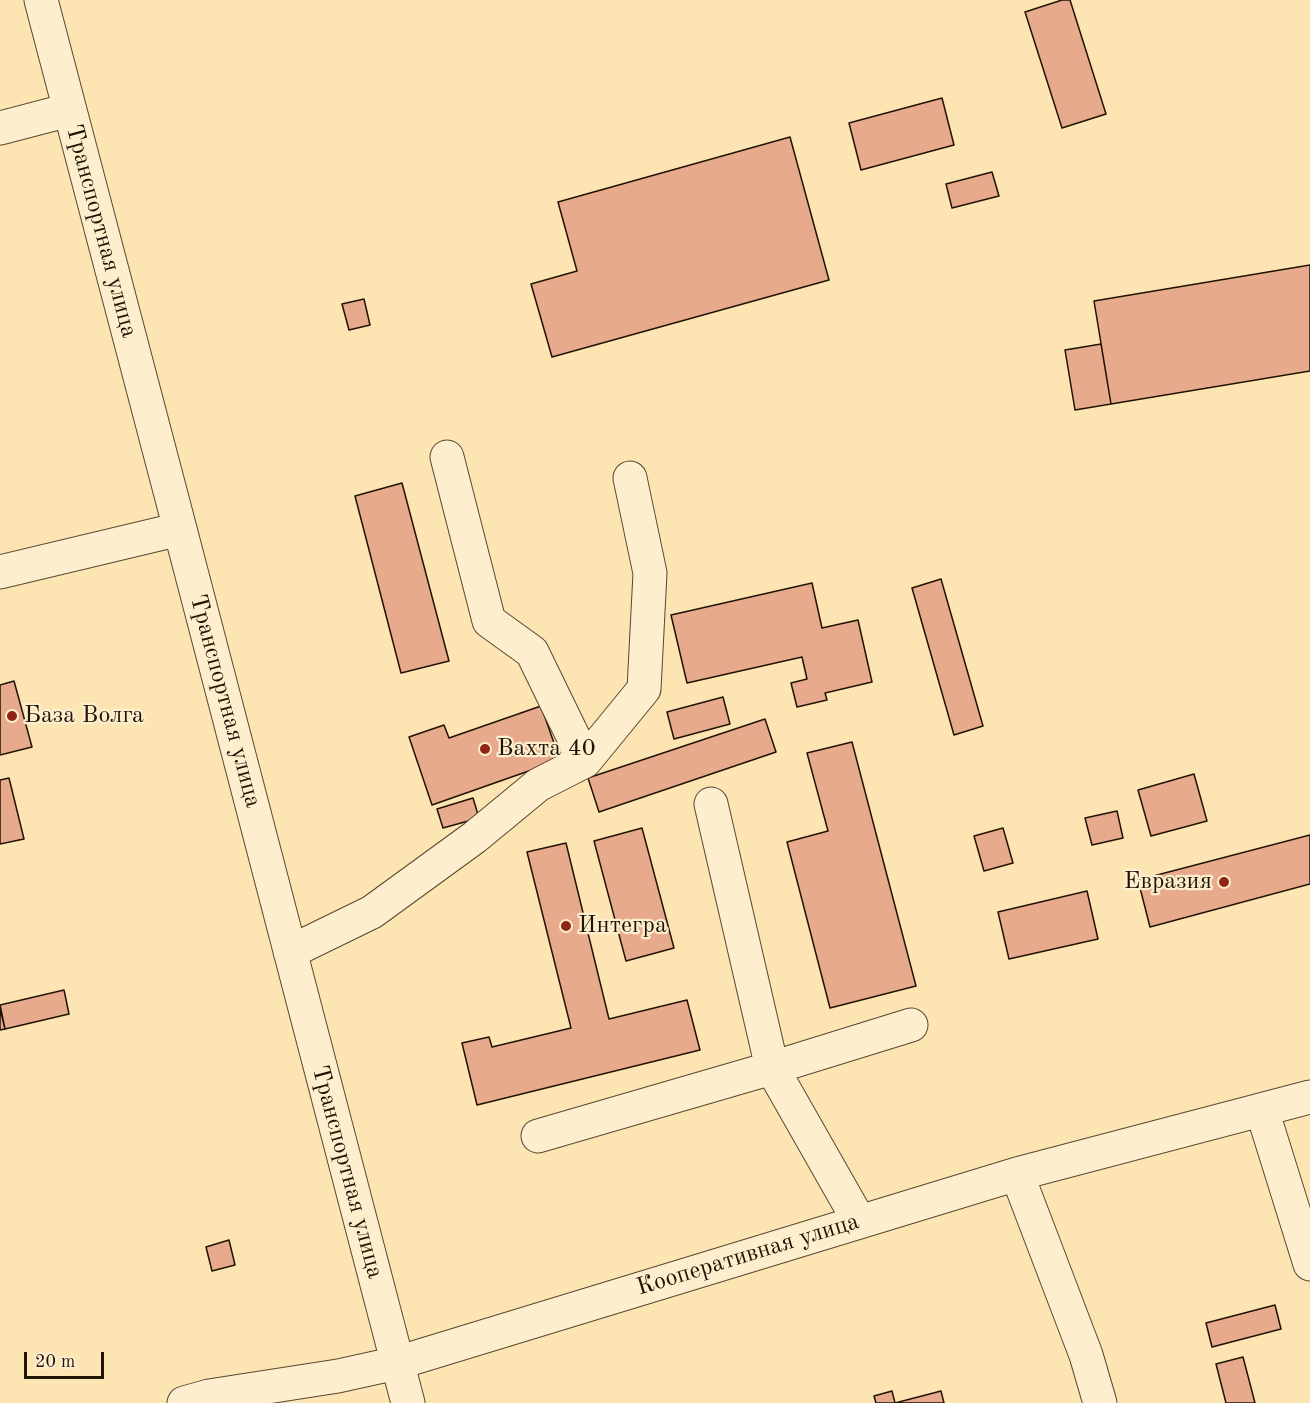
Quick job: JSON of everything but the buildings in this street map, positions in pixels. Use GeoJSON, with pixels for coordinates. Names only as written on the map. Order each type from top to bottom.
{"type":"FeatureCollection","features":[{"type":"Feature","properties":{"kind":"street","name":"Транспортная улица"},"geometry":{"type":"LineString","coordinates":[[41,0],[408,1403]]}},
{"type":"Feature","properties":{"kind":"street"},"geometry":{"type":"LineString","coordinates":[[0,128],[69,111]]}},
{"type":"Feature","properties":{"kind":"street"},"geometry":{"type":"LineString","coordinates":[[447,458],[489,621],[532,652],[585,761]]}},
{"type":"Feature","properties":{"kind":"street"},"geometry":{"type":"LineString","coordinates":[[290,952],[372,912],[475,837],[538,785],[585,761],[644,689],[650,573],[630,478]]}},
{"type":"Feature","properties":{"kind":"street"},"geometry":{"type":"LineString","coordinates":[[0,572],[180,529]]}},
{"type":"Feature","properties":{"kind":"street"},"geometry":{"type":"LineString","coordinates":[[711,804],[772,1068],[859,1221]]}},
{"type":"Feature","properties":{"kind":"street"},"geometry":{"type":"LineString","coordinates":[[538,1136],[911,1025]]}},
{"type":"Feature","properties":{"kind":"street","name":"Кооперативная улица"},"geometry":{"type":"LineString","coordinates":[[184,1403],[210,1396],[318,1379],[397,1363],[1017,1174],[1310,1097]]}},
{"type":"Feature","properties":{"kind":"street"},"geometry":{"type":"LineString","coordinates":[[1262,1110],[1310,1264]]}},
{"type":"Feature","properties":{"kind":"street"},"geometry":{"type":"LineString","coordinates":[[1017,1174],[1086,1355],[1100,1403]]}},
{"type":"Feature","properties":{"kind":"place","name":"База Волга"},"geometry":{"type":"Point","coordinates":[12,716]}},
{"type":"Feature","properties":{"kind":"place","name":"Вахта 40"},"geometry":{"type":"Point","coordinates":[485,749]}},
{"type":"Feature","properties":{"kind":"place","name":"Евразия"},"geometry":{"type":"Point","coordinates":[1224,882]}},
{"type":"Feature","properties":{"kind":"place","name":"Интегра"},"geometry":{"type":"Point","coordinates":[566,926]}}]}
